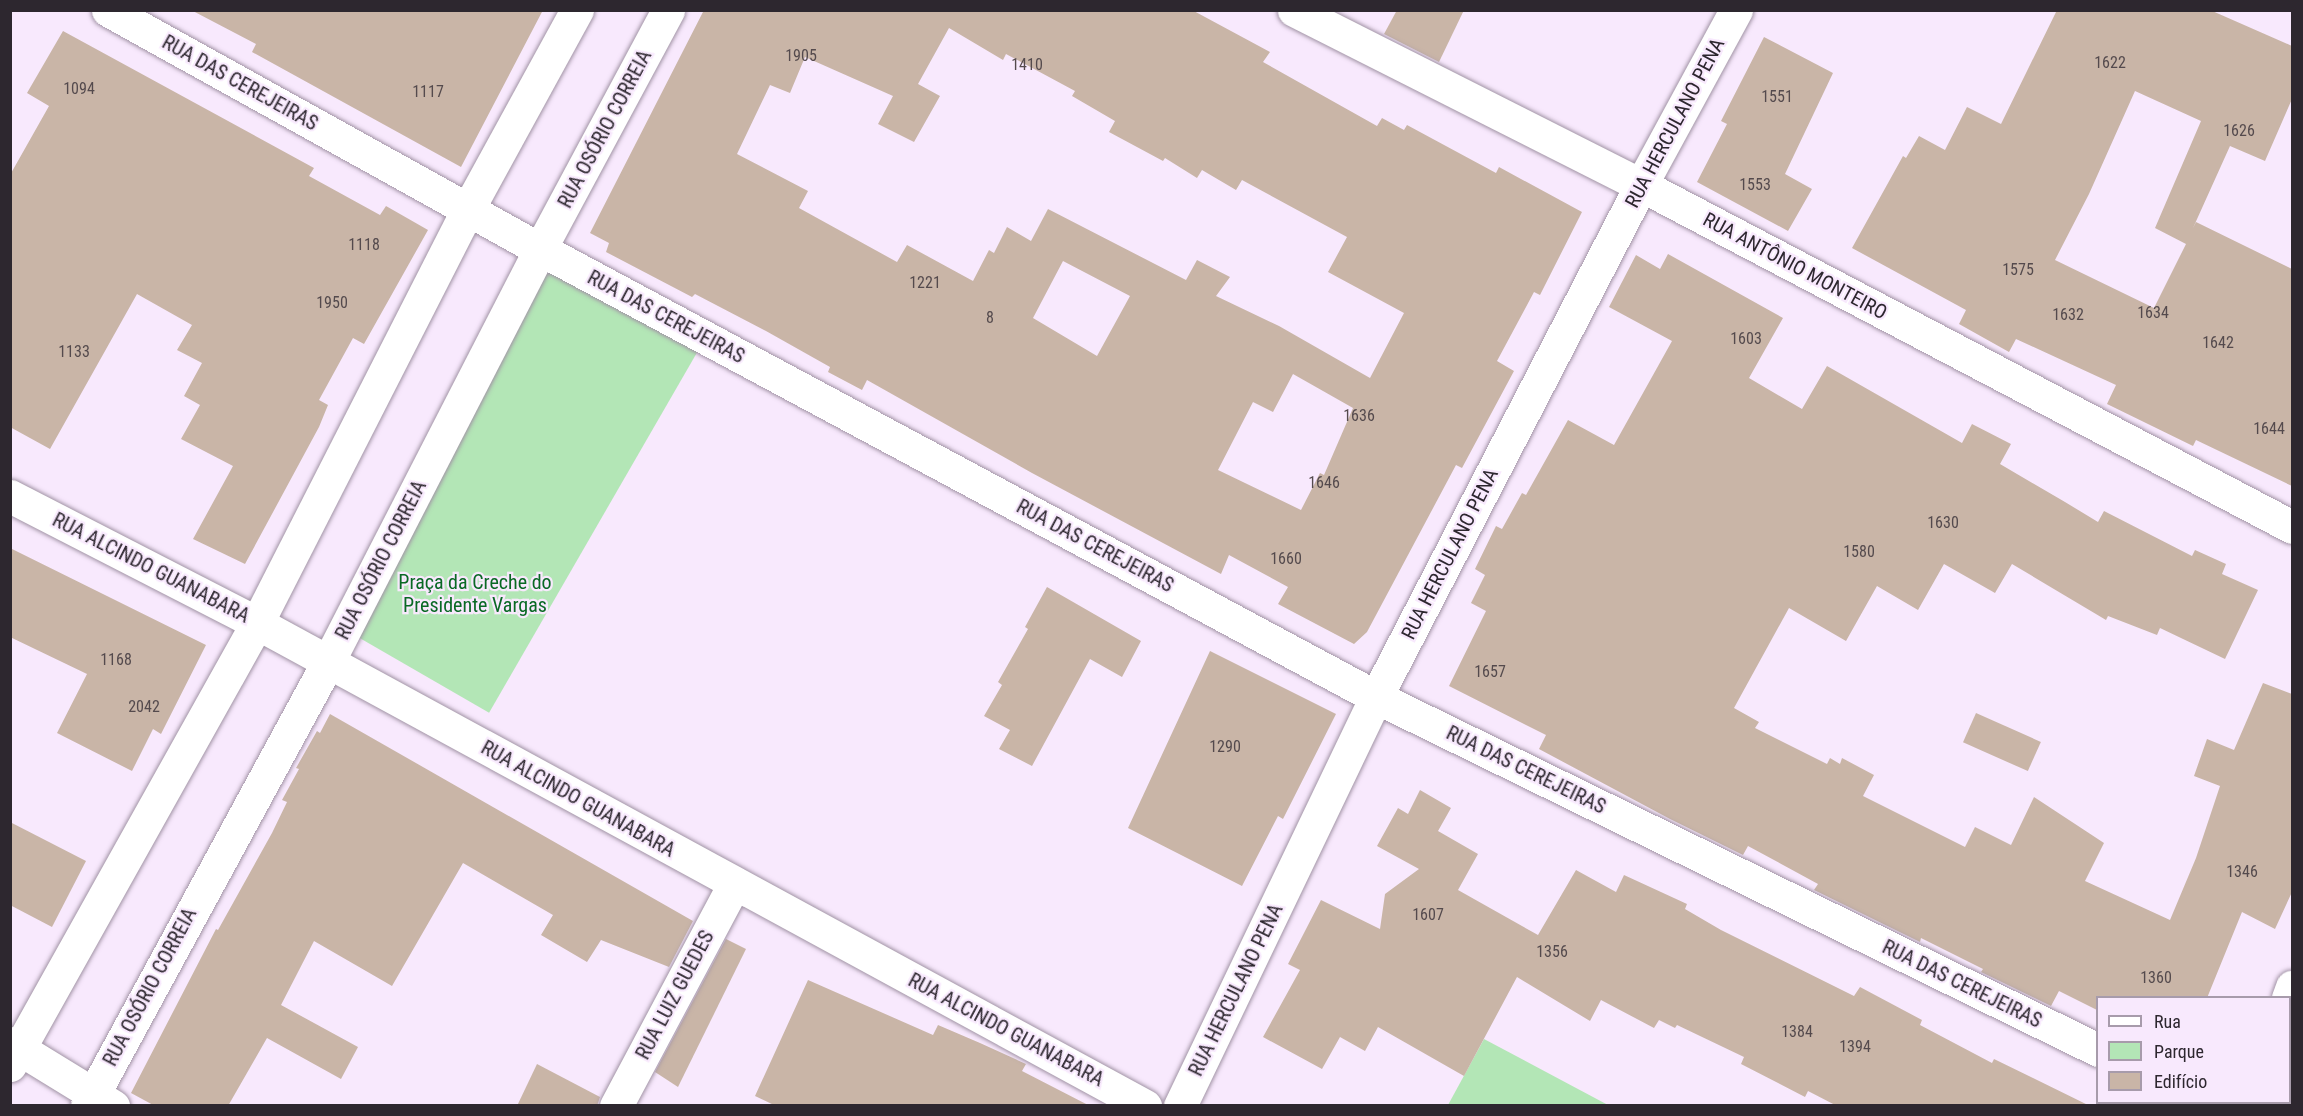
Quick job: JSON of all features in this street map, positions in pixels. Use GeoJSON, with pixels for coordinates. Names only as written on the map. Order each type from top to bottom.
{"type":"FeatureCollection","features":[{"type":"Feature","properties":{"kind":"street","name":"RUA DAS CEREJEIRAS"},"geometry":{"type":"LineString","coordinates":[[108,10],[540,249],[1376,697],[2096,1050]]}},
{"type":"Feature","properties":{"kind":"street"},"geometry":{"type":"LineString","coordinates":[[98,1102],[13,1052],[257,623],[468,209],[577,10]]}},
{"type":"Feature","properties":{"kind":"street","name":"RUA OSÓRIO CORREIA"},"geometry":{"type":"LineString","coordinates":[[98,1102],[540,249],[668,10]]}},
{"type":"Feature","properties":{"kind":"street","name":"RUA ANTÔNIO MONTEIRO"},"geometry":{"type":"LineString","coordinates":[[1294,10],[1641,185],[2292,527]]}},
{"type":"Feature","properties":{"kind":"street","name":"RUA HERCULANO PENA"},"geometry":{"type":"LineString","coordinates":[[1180,1106],[1376,697],[1641,185],[1736,10]]}},
{"type":"Feature","properties":{"kind":"street","name":"RUA ALCINDO GUANABARA"},"geometry":{"type":"LineString","coordinates":[[10,496],[257,623],[1145,1106]]}},
{"type":"Feature","properties":{"kind":"street","name":"RUA LUIZ GUEDES"},"geometry":{"type":"LineString","coordinates":[[616,1106],[734,884]]}},
{"type":"Feature","properties":{"kind":"green space","name":"Praça da Creche do Presidente Vargas"},"geometry":{"type":"Polygon","coordinates":[[[553,260],[701,346],[489,713],[341,627],[553,260]]]}},
{"type":"Feature","properties":{"kind":"green space"},"geometry":{"type":"Polygon","coordinates":[[[1484,1039],[1608,1105],[1448,1105],[1484,1039]]]}},
{"type":"Feature","properties":{"kind":"building"},"geometry":{"type":"Polygon","coordinates":[[[191,10],[543,10],[461,167],[252,52],[256,44],[191,10]]]}},
{"type":"Feature","properties":{"kind":"building"},"geometry":{"type":"Polygon","coordinates":[[[704,10],[1192,10],[1270,52],[1263,62],[1377,126],[1382,118],[1404,130],[1407,125],[1496,173],[1499,167],[1582,212],[1540,295],[1534,292],[1497,361],[1514,371],[1462,468],[1456,465],[1367,632],[1354,644],[1278,604],[1288,587],[1229,555],[1221,574],[1032,473],[867,380],[862,390],[828,372],[830,367],[766,331],[695,294],[692,297],[606,252],[609,243],[590,233],[704,10]],[[949,28],[918,84],[940,96],[914,142],[878,124],[893,96],[805,57],[790,93],[770,85],[737,154],[808,191],[799,208],[897,262],[907,245],[973,281],[989,250],[994,253],[1007,227],[1031,241],[1048,209],[1186,280],[1197,260],[1230,277],[1216,296],[1279,326],[1370,378],[1404,313],[1328,272],[1347,237],[1242,180],[1236,190],[1202,170],[1197,178],[1165,158],[1163,161],[1109,132],[1115,121],[1072,96],[1075,91],[1006,54],[1003,60],[949,28]],[[1063,261],[1033,318],[1097,356],[1130,296],[1063,261]],[[1293,374],[1273,412],[1253,402],[1218,470],[1301,510],[1320,473],[1324,475],[1353,408],[1293,374]]]}},
{"type":"Feature","properties":{"kind":"building"},"geometry":{"type":"Polygon","coordinates":[[[1397,10],[1464,10],[1439,62],[1384,34],[1397,10]]]}},
{"type":"Feature","properties":{"kind":"building"},"geometry":{"type":"Polygon","coordinates":[[[2057,10],[2210,10],[2292,46],[2292,99],[2265,161],[2230,146],[2193,228],[2196,222],[2292,269],[2292,486],[2196,440],[2193,446],[2107,404],[2116,385],[2016,339],[2009,352],[1959,324],[1966,310],[1852,248],[1903,156],[1906,158],[1919,136],[1945,150],[1967,107],[2001,124],[2057,10]],[[2135,91],[2089,194],[2055,260],[2154,308],[2186,244],[2155,228],[2201,121],[2135,91]]]}},
{"type":"Feature","properties":{"kind":"building"},"geometry":{"type":"Polygon","coordinates":[[[63,31],[314,168],[309,176],[380,215],[386,206],[428,230],[364,344],[353,338],[319,400],[328,405],[319,427],[245,564],[193,539],[233,466],[181,439],[200,405],[184,396],[202,363],[177,350],[192,325],[137,294],[50,449],[10,427],[10,175],[49,106],[27,93],[63,31]]]}},
{"type":"Feature","properties":{"kind":"building"},"geometry":{"type":"Polygon","coordinates":[[[1764,37],[1833,73],[1785,174],[1812,189],[1788,231],[1697,182],[1727,124],[1721,121],[1764,37]]]}},
{"type":"Feature","properties":{"kind":"building"},"geometry":{"type":"Polygon","coordinates":[[[1668,254],[1783,318],[1749,378],[1802,409],[1827,366],[1962,443],[1972,424],[2011,444],[2000,464],[2098,522],[2104,511],[2192,556],[2195,550],[2226,564],[2222,574],[2258,590],[2225,659],[2160,628],[2157,635],[2108,616],[2106,620],[2012,564],[1995,593],[1944,564],[1918,610],[1877,586],[1846,641],[1789,608],[1734,708],[1759,722],[1755,728],[1827,764],[1830,758],[1840,764],[1842,758],[1874,775],[1863,796],[1965,847],[1975,827],[2011,845],[2034,797],[2104,843],[2085,881],[2170,920],[2196,858],[2220,786],[2194,776],[2207,739],[2234,750],[2263,683],[2292,694],[2292,892],[2275,929],[2242,912],[2208,996],[2096,996],[2096,1010],[2059,991],[2051,1006],[1981,972],[1983,969],[1921,938],[1920,942],[1814,890],[1818,884],[1748,846],[1743,855],[1670,819],[1539,749],[1546,735],[1449,686],[1486,611],[1471,603],[1485,575],[1475,569],[1496,526],[1502,529],[1522,493],[1526,495],[1568,420],[1614,445],[1672,341],[1609,307],[1636,255],[1660,269],[1668,254]]]}},
{"type":"Feature","properties":{"kind":"building"},"geometry":{"type":"Polygon","coordinates":[[[10,548],[206,645],[161,734],[153,729],[132,771],[57,733],[87,674],[10,637],[10,548]]]}},
{"type":"Feature","properties":{"kind":"building"},"geometry":{"type":"Polygon","coordinates":[[[1047,587],[1141,641],[1122,677],[1090,659],[1032,766],[999,749],[1010,730],[984,716],[1002,685],[998,682],[1028,629],[1025,627],[1047,587]]]}},
{"type":"Feature","properties":{"kind":"building"},"geometry":{"type":"Polygon","coordinates":[[[1210,651],[1336,714],[1283,819],[1278,816],[1242,886],[1128,828],[1210,651]]]}},
{"type":"Feature","properties":{"kind":"building"},"geometry":{"type":"Polygon","coordinates":[[[1976,713],[2041,742],[2028,771],[1963,742],[1976,713]]]}},
{"type":"Feature","properties":{"kind":"building"},"geometry":{"type":"Polygon","coordinates":[[[330,714],[693,921],[669,967],[601,940],[587,962],[541,935],[553,915],[463,863],[392,986],[314,941],[281,1005],[358,1047],[341,1079],[267,1038],[228,1106],[155,1106],[131,1093],[216,929],[218,930],[272,833],[287,802],[282,800],[299,769],[296,768],[317,731],[320,733],[330,714]]]}},
{"type":"Feature","properties":{"kind":"building"},"geometry":{"type":"Polygon","coordinates":[[[1420,790],[1451,808],[1438,831],[1478,854],[1458,890],[1538,935],[1576,870],[1616,892],[1624,875],[1687,904],[1685,909],[1721,930],[1854,996],[1860,987],[1922,1020],[1920,1025],[1992,1063],[1994,1059],[2090,1106],[1837,1106],[1808,1091],[1805,1097],[1741,1064],[1744,1057],[1677,1025],[1675,1028],[1659,1020],[1654,1028],[1601,1000],[1590,1021],[1517,977],[1464,1076],[1378,1027],[1365,1051],[1340,1037],[1322,1069],[1263,1037],[1300,970],[1288,964],[1321,900],[1380,929],[1385,894],[1419,869],[1377,846],[1398,808],[1408,814],[1420,790]]]}},
{"type":"Feature","properties":{"kind":"building"},"geometry":{"type":"Polygon","coordinates":[[[10,822],[86,861],[52,927],[10,905],[10,822]]]}},
{"type":"Feature","properties":{"kind":"building"},"geometry":{"type":"Polygon","coordinates":[[[726,939],[746,949],[678,1087],[655,1072],[726,939]]]}},
{"type":"Feature","properties":{"kind":"building"},"geometry":{"type":"Polygon","coordinates":[[[808,980],[933,1035],[938,1025],[980,1043],[1026,1064],[1022,1071],[1090,1106],[776,1106],[755,1096],[808,980]]]}},
{"type":"Feature","properties":{"kind":"building"},"geometry":{"type":"Polygon","coordinates":[[[537,1064],[600,1097],[597,1106],[517,1106],[537,1064]]]}}]}
